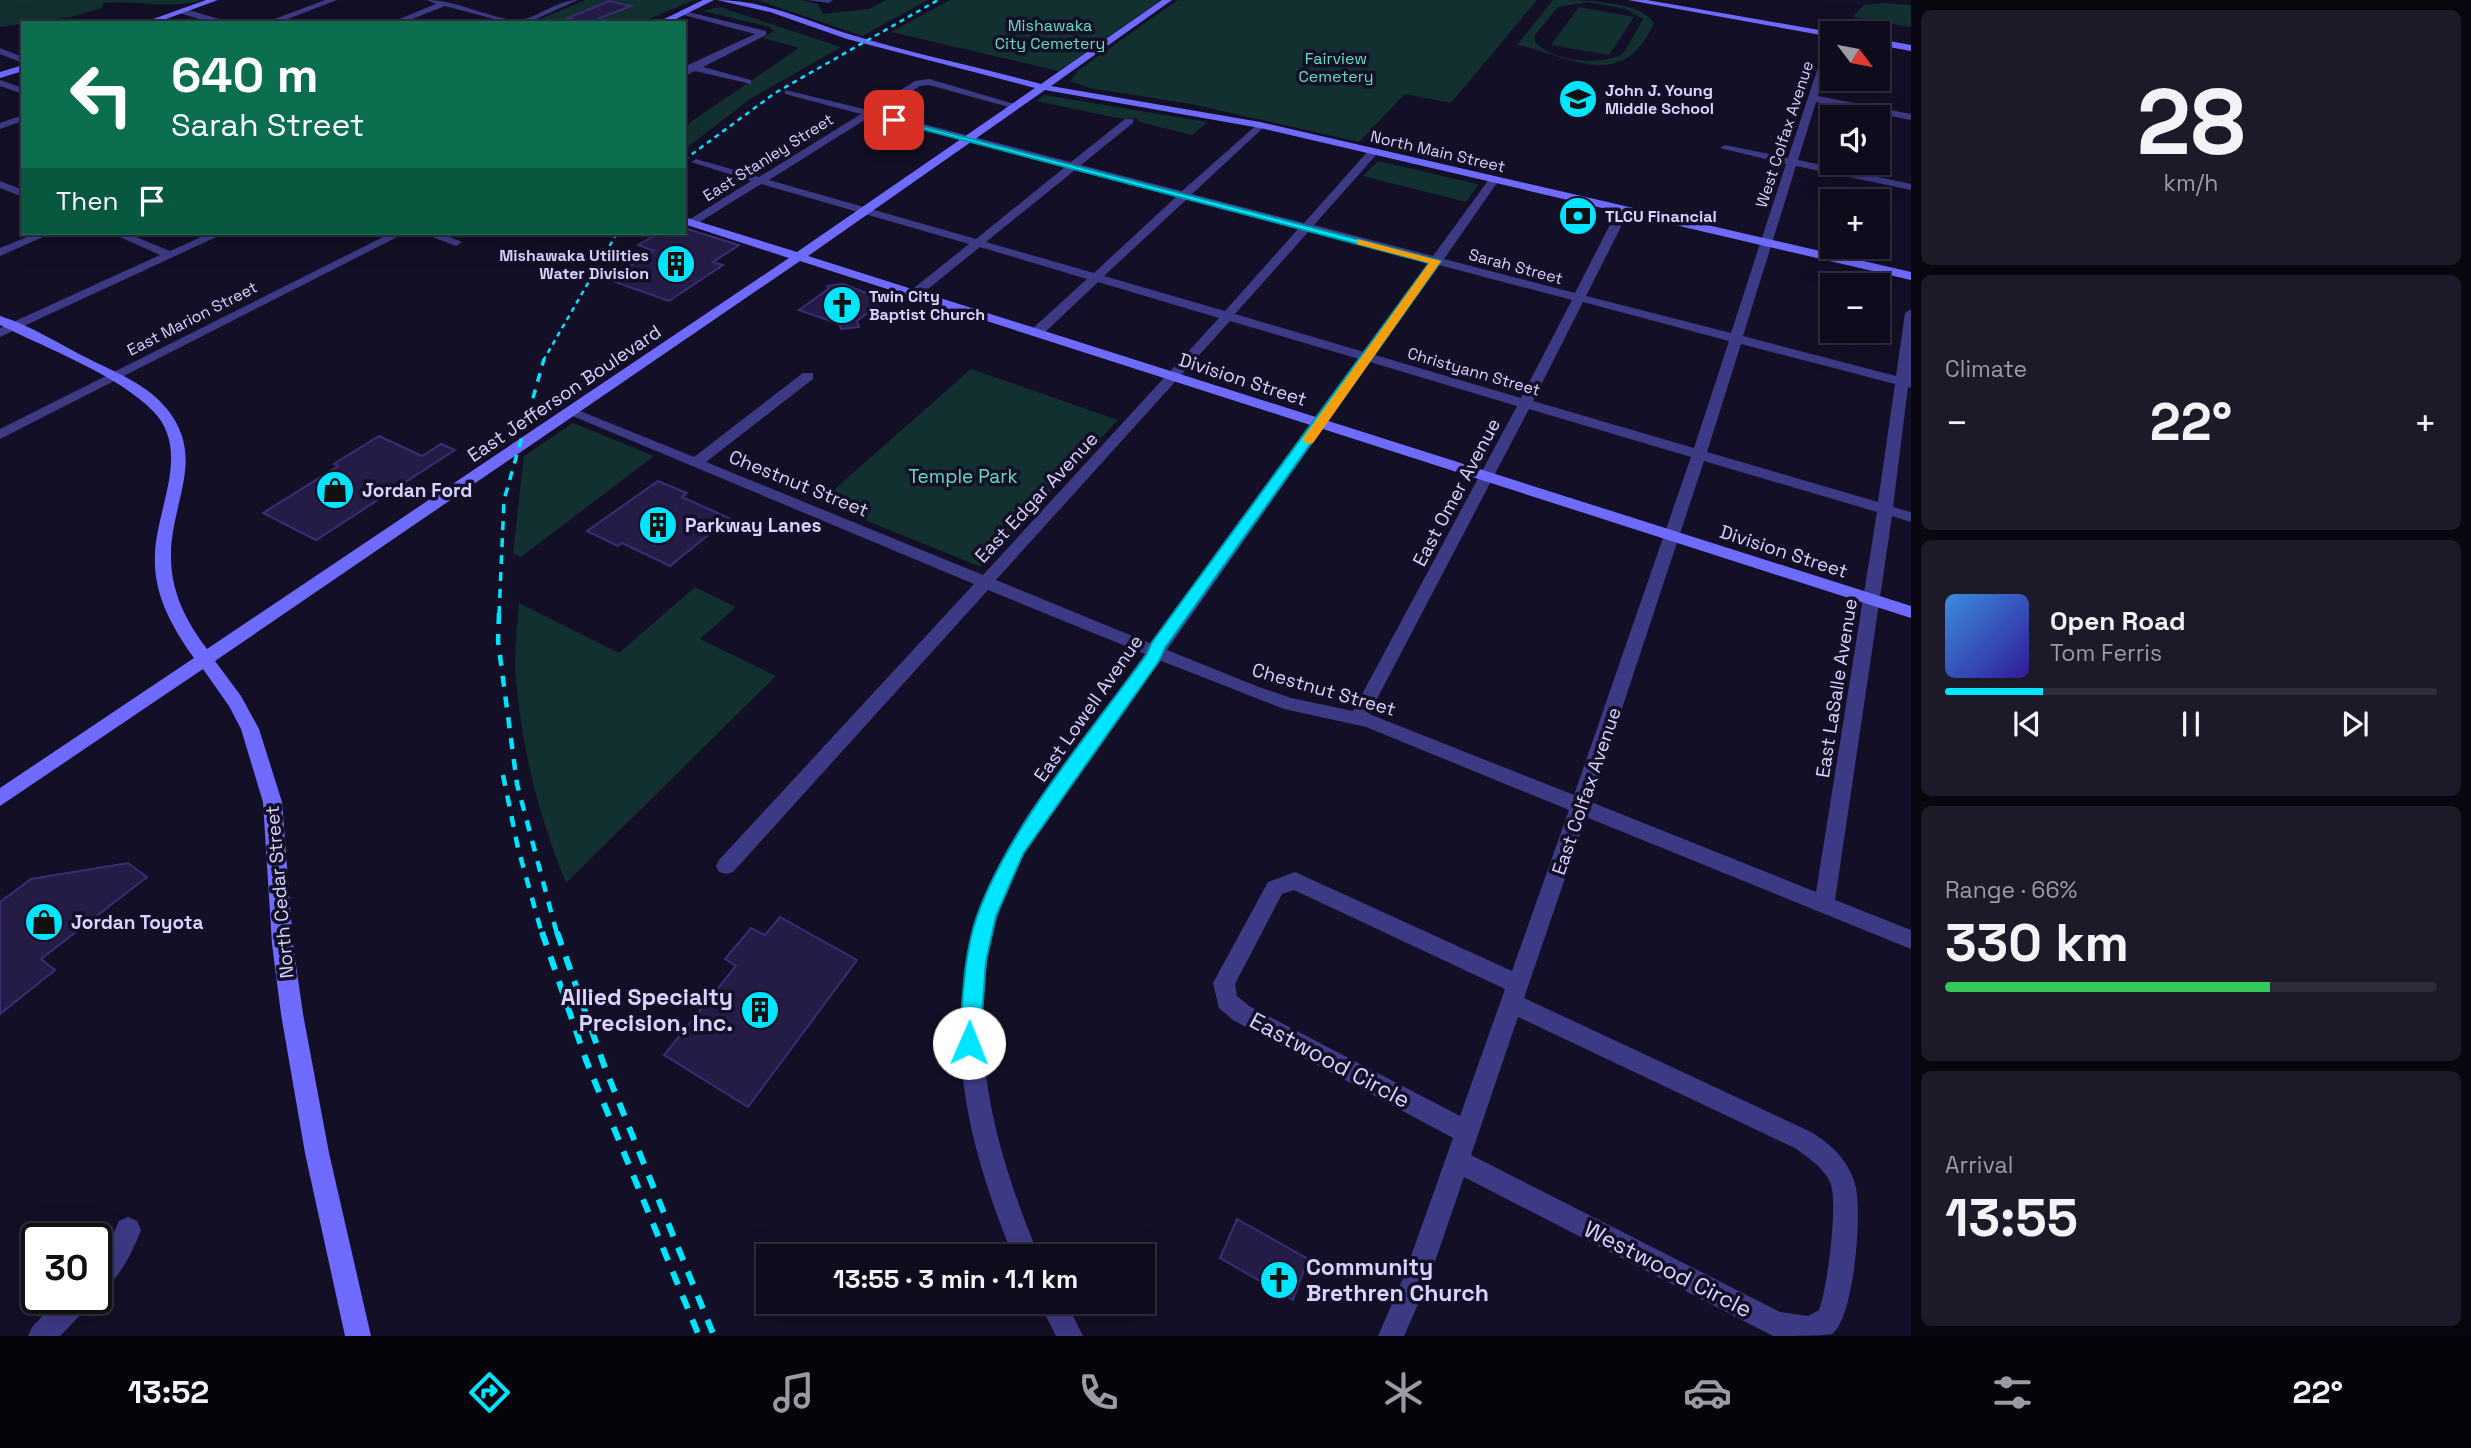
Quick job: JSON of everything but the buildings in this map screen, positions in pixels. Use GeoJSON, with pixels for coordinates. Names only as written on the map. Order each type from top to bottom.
{"type":"FeatureCollection","features":[{"type":"Feature","properties":{"kind":"street"},"geometry":{"type":"LineString","coordinates":[[152,21],[214,0]]}},
{"type":"Feature","properties":{"kind":"street"},"geometry":{"type":"LineString","coordinates":[[274,21],[332,0]]}},
{"type":"Feature","properties":{"kind":"street"},"geometry":{"type":"LineString","coordinates":[[431,0],[448,2],[512,21]]}},
{"type":"Feature","properties":{"kind":"street"},"geometry":{"type":"LineString","coordinates":[[524,21],[574,0]]}},
{"type":"Feature","properties":{"kind":"street"},"geometry":{"type":"LineString","coordinates":[[664,21],[710,0]]}},
{"type":"Feature","properties":{"kind":"street"},"geometry":{"type":"LineString","coordinates":[[812,0],[829,0]]}},
{"type":"Feature","properties":{"kind":"street","name":"East Jefferson Boulevard"},"geometry":{"type":"LineString","coordinates":[[0,798],[866,211],[1168,0]]}},
{"type":"Feature","properties":{"kind":"street"},"geometry":{"type":"LineString","coordinates":[[1632,0],[1820,34]]}},
{"type":"Feature","properties":{"kind":"street","name":"North Main Street"},"geometry":{"type":"LineString","coordinates":[[726,1],[844,42],[1042,87],[1260,125],[1911,276]]}},
{"type":"Feature","properties":{"kind":"street"},"geometry":{"type":"LineString","coordinates":[[398,21],[448,2]]}},
{"type":"Feature","properties":{"kind":"street"},"geometry":{"type":"LineString","coordinates":[[182,11],[216,21]]}},
{"type":"Feature","properties":{"kind":"street"},"geometry":{"type":"LineString","coordinates":[[683,12],[763,33],[689,67]]}},
{"type":"Feature","properties":{"kind":"street"},"geometry":{"type":"LineString","coordinates":[[1890,44],[1911,48]]}},
{"type":"Feature","properties":{"kind":"street"},"geometry":{"type":"LineString","coordinates":[[0,51],[21,59]]}},
{"type":"Feature","properties":{"kind":"street"},"geometry":{"type":"LineString","coordinates":[[689,67],[748,82]]}},
{"type":"Feature","properties":{"kind":"street"},"geometry":{"type":"LineString","coordinates":[[0,75],[21,69]]}},
{"type":"Feature","properties":{"kind":"street","name":"West Colfax Avenue"},"geometry":{"type":"LineString","coordinates":[[1767,242],[1820,73]]}},
{"type":"Feature","properties":{"kind":"street","name":"East Stanley Street"},"geometry":{"type":"LineString","coordinates":[[688,221],[922,82],[1016,106]]}},
{"type":"Feature","properties":{"kind":"street"},"geometry":{"type":"LineString","coordinates":[[0,83],[21,90]]}},
{"type":"Feature","properties":{"kind":"street","name":"Sarah Street"},"geometry":{"type":"LineString","coordinates":[[788,92],[1906,383]]}},
{"type":"Feature","properties":{"kind":"street"},"geometry":{"type":"LineString","coordinates":[[1812,98],[1911,117]]}},
{"type":"Feature","properties":{"kind":"street"},"geometry":{"type":"LineString","coordinates":[[0,126],[21,119]]}},
{"type":"Feature","properties":{"kind":"street"},"geometry":{"type":"LineString","coordinates":[[914,294],[1129,121]]}},
{"type":"Feature","properties":{"kind":"street"},"geometry":{"type":"LineString","coordinates":[[1036,333],[1260,125]]}},
{"type":"Feature","properties":{"kind":"street"},"geometry":{"type":"LineString","coordinates":[[1725,148],[1911,187]]}},
{"type":"Feature","properties":{"kind":"street","name":"East Edgar Avenue"},"geometry":{"type":"LineString","coordinates":[[726,866],[1173,377],[1373,152]]}},
{"type":"Feature","properties":{"kind":"street","name":"Christyann Street"},"geometry":{"type":"LineString","coordinates":[[696,162],[1911,517]]}},
{"type":"Feature","properties":{"kind":"street"},"geometry":{"type":"LineString","coordinates":[[0,185],[21,177]]}},
{"type":"Feature","properties":{"kind":"street","name":"East Lowell Avenue"},"geometry":{"type":"LineString","coordinates":[[1021,1244],[993,1175],[978,1120],[969,1043],[976,961],[987,916],[1016,850],[1494,180]]}},
{"type":"Feature","properties":{"kind":"street"},"geometry":{"type":"LineString","coordinates":[[0,185],[21,193]]}},
{"type":"Feature","properties":{"kind":"street","name":"East Omer Avenue"},"geometry":{"type":"LineString","coordinates":[[1358,718],[1487,477],[1624,209]]}},
{"type":"Feature","properties":{"kind":"street","name":"Division Street"},"geometry":{"type":"LineString","coordinates":[[688,221],[1911,612]]}},
{"type":"Feature","properties":{"kind":"street"},"geometry":{"type":"LineString","coordinates":[[0,252],[41,235]]}},
{"type":"Feature","properties":{"kind":"street"},"geometry":{"type":"LineString","coordinates":[[122,235],[170,255]]}},
{"type":"Feature","properties":{"kind":"street"},"geometry":{"type":"LineString","coordinates":[[0,333],[215,235]]}},
{"type":"Feature","properties":{"kind":"street","name":"East Marion Street"},"geometry":{"type":"LineString","coordinates":[[0,435],[395,235]]}},
{"type":"Feature","properties":{"kind":"street"},"geometry":{"type":"LineString","coordinates":[[434,235],[456,243]]}},
{"type":"Feature","properties":{"kind":"street","name":"East Colfax Avenue"},"geometry":{"type":"LineString","coordinates":[[1391,1336],[1416,1279],[1581,807],[1673,536],[1767,242]]}},
{"type":"Feature","properties":{"kind":"street","name":"East LaSalle Avenue"},"geometry":{"type":"LineString","coordinates":[[1824,904],[1906,383],[1911,313]]}},
{"type":"Feature","properties":{"kind":"street","name":"North Cedar Street"},"geometry":{"type":"LineString","coordinates":[[0,320],[116,376],[152,399],[165,412],[178,439],[179,471],[163,545],[163,569],[173,609],[251,729],[267,777],[278,837],[284,965],[298,1063],[358,1336]]}},
{"type":"Feature","properties":{"kind":"street"},"geometry":{"type":"LineString","coordinates":[[696,463],[808,376]]}},
{"type":"Feature","properties":{"kind":"street","name":"Chestnut Street"},"geometry":{"type":"LineString","coordinates":[[570,412],[1274,700],[1358,718],[1911,940]]}},
{"type":"Feature","properties":{"kind":"street","name":"Westwood Circle"},"geometry":{"type":"LineString","coordinates":[[1253,930],[1275,888],[1287,876],[1803,1140],[1821,1152],[1836,1168],[1846,1192],[1833,1311],[1829,1321],[1815,1329],[1797,1331],[1776,1324],[1458,1161]]}},
{"type":"Feature","properties":{"kind":"street","name":"Eastwood Circle"},"geometry":{"type":"LineString","coordinates":[[1253,930],[1224,983],[1221,1002],[1468,1133]]}},
{"type":"Feature","properties":{"kind":"street"},"geometry":{"type":"LineString","coordinates":[[112,1259],[128,1230]]}},
{"type":"Feature","properties":{"kind":"street"},"geometry":{"type":"LineString","coordinates":[[41,1336],[63,1314]]}},
{"type":"Feature","properties":{"kind":"street"},"geometry":{"type":"LineString","coordinates":[[1058,1314],[1070,1336]]}},
{"type":"Feature","properties":{"kind":"green space"},"geometry":{"type":"Polygon","coordinates":[[[0,0],[202,0],[166,5],[103,3],[102,8],[71,17],[21,21],[21,24],[0,27],[0,0]]]}},
{"type":"Feature","properties":{"kind":"green space"},"geometry":{"type":"Polygon","coordinates":[[[585,0],[694,0],[645,21],[535,21],[585,0]]]}},
{"type":"Feature","properties":{"kind":"green space"},"geometry":{"type":"Polygon","coordinates":[[[758,0],[801,0],[818,4],[823,14],[869,9],[886,0],[928,0],[862,36],[758,0]]]}},
{"type":"Feature","properties":{"kind":"green space","name":"Mishawaka City Cemetery"},"geometry":{"type":"Polygon","coordinates":[[[950,0],[1161,0],[1059,71],[891,32],[950,0]]]}},
{"type":"Feature","properties":{"kind":"green space","name":"Fairview Cemetery"},"geometry":{"type":"Polygon","coordinates":[[[1178,0],[1537,0],[1451,103],[1405,94],[1359,142],[1191,104],[1089,88],[1070,81],[1080,69],[1178,0]]]}},
{"type":"Feature","properties":{"kind":"green space"},"geometry":{"type":"Polygon","coordinates":[[[1553,0],[1593,1],[1623,6],[1647,15],[1654,23],[1641,45],[1626,58],[1610,64],[1593,65],[1574,61],[1517,45],[1553,0]],[[1587,2],[1558,7],[1535,35],[1535,42],[1543,49],[1565,58],[1590,61],[1613,58],[1623,54],[1643,19],[1626,9],[1587,2]]]}},
{"type":"Feature","properties":{"kind":"green space"},"geometry":{"type":"Polygon","coordinates":[[[1864,5],[1911,5],[1911,27],[1890,23],[1890,21],[1853,17],[1864,5]]]}},
{"type":"Feature","properties":{"kind":"green space"},"geometry":{"type":"Polygon","coordinates":[[[720,7],[841,47],[750,99],[686,148],[686,128],[692,121],[799,48],[763,38],[774,31],[769,27],[703,11],[720,7]]]}},
{"type":"Feature","properties":{"kind":"green space"},"geometry":{"type":"Polygon","coordinates":[[[1579,7],[1634,17],[1609,55],[1551,45],[1579,7]]]}},
{"type":"Feature","properties":{"kind":"green space"},"geometry":{"type":"Polygon","coordinates":[[[1044,95],[1207,122],[1192,135],[1140,122],[1136,118],[1123,119],[1036,101],[1044,95]]]}},
{"type":"Feature","properties":{"kind":"green space"},"geometry":{"type":"Polygon","coordinates":[[[1378,161],[1478,185],[1466,202],[1363,176],[1378,161]]]}},
{"type":"Feature","properties":{"kind":"green space","name":"Temple Park"},"geometry":{"type":"Polygon","coordinates":[[[971,369],[1118,420],[981,567],[820,502],[971,369]]]}},
{"type":"Feature","properties":{"kind":"green space"},"geometry":{"type":"Polygon","coordinates":[[[573,423],[654,456],[521,557],[513,553],[524,456],[573,423]]]}},
{"type":"Feature","properties":{"kind":"green space"},"geometry":{"type":"Polygon","coordinates":[[[695,587],[736,607],[700,639],[776,676],[566,883],[540,808],[527,757],[515,670],[519,603],[619,653],[695,587]]]}},
{"type":"Feature","properties":{"kind":"railway"},"geometry":{"type":"LineString","coordinates":[[686,159],[775,93],[938,0]]}},
{"type":"Feature","properties":{"kind":"railway"},"geometry":{"type":"LineString","coordinates":[[544,360],[616,235]]}},
{"type":"Feature","properties":{"kind":"railway"},"geometry":{"type":"LineString","coordinates":[[499,615],[504,500],[544,360]]}},
{"type":"Feature","properties":{"kind":"railway"},"geometry":{"type":"LineString","coordinates":[[499,613],[498,641],[517,784],[557,934]]}},
{"type":"Feature","properties":{"kind":"railway"},"geometry":{"type":"LineString","coordinates":[[503,775],[518,848],[542,934]]}},
{"type":"Feature","properties":{"kind":"railway"},"geometry":{"type":"LineString","coordinates":[[542,932],[586,1060],[699,1336]]}},
{"type":"Feature","properties":{"kind":"railway"},"geometry":{"type":"LineString","coordinates":[[557,932],[605,1068],[714,1336]]}},
{"type":"Feature","properties":{"kind":"slow traffic"},"geometry":{"type":"LineString","coordinates":[[1308,440],[1435,261],[1360,242]]}},
{"type":"Feature","properties":{"kind":"place","name":"John J. Young Middle School"},"geometry":{"type":"Point","coordinates":[1578,99]}},
{"type":"Feature","properties":{"kind":"place","name":"TLCU Financial"},"geometry":{"type":"Point","coordinates":[1578,216]}},
{"type":"Feature","properties":{"kind":"place","name":"Mishawaka Utilities Water Division"},"geometry":{"type":"Point","coordinates":[676,264]}},
{"type":"Feature","properties":{"kind":"place","name":"Twin City Baptist Church"},"geometry":{"type":"Point","coordinates":[842,305]}},
{"type":"Feature","properties":{"kind":"place","name":"Jordan Ford"},"geometry":{"type":"Point","coordinates":[335,490]}},
{"type":"Feature","properties":{"kind":"place","name":"Parkway Lanes"},"geometry":{"type":"Point","coordinates":[658,525]}},
{"type":"Feature","properties":{"kind":"place","name":"Jordan Toyota"},"geometry":{"type":"Point","coordinates":[44,922]}},
{"type":"Feature","properties":{"kind":"place","name":"Allied Specialty Precision, Inc."},"geometry":{"type":"Point","coordinates":[760,1010]}},
{"type":"Feature","properties":{"kind":"place","name":"Community Brethren Church"},"geometry":{"type":"Point","coordinates":[1279,1280]}},
{"type":"Feature","properties":{"kind":"route"},"geometry":{"type":"LineString","coordinates":[[894,120],[1435,261],[1321,424],[1157,646],[1153,657],[1016,850],[987,916],[976,961],[969,1043]]}}]}
